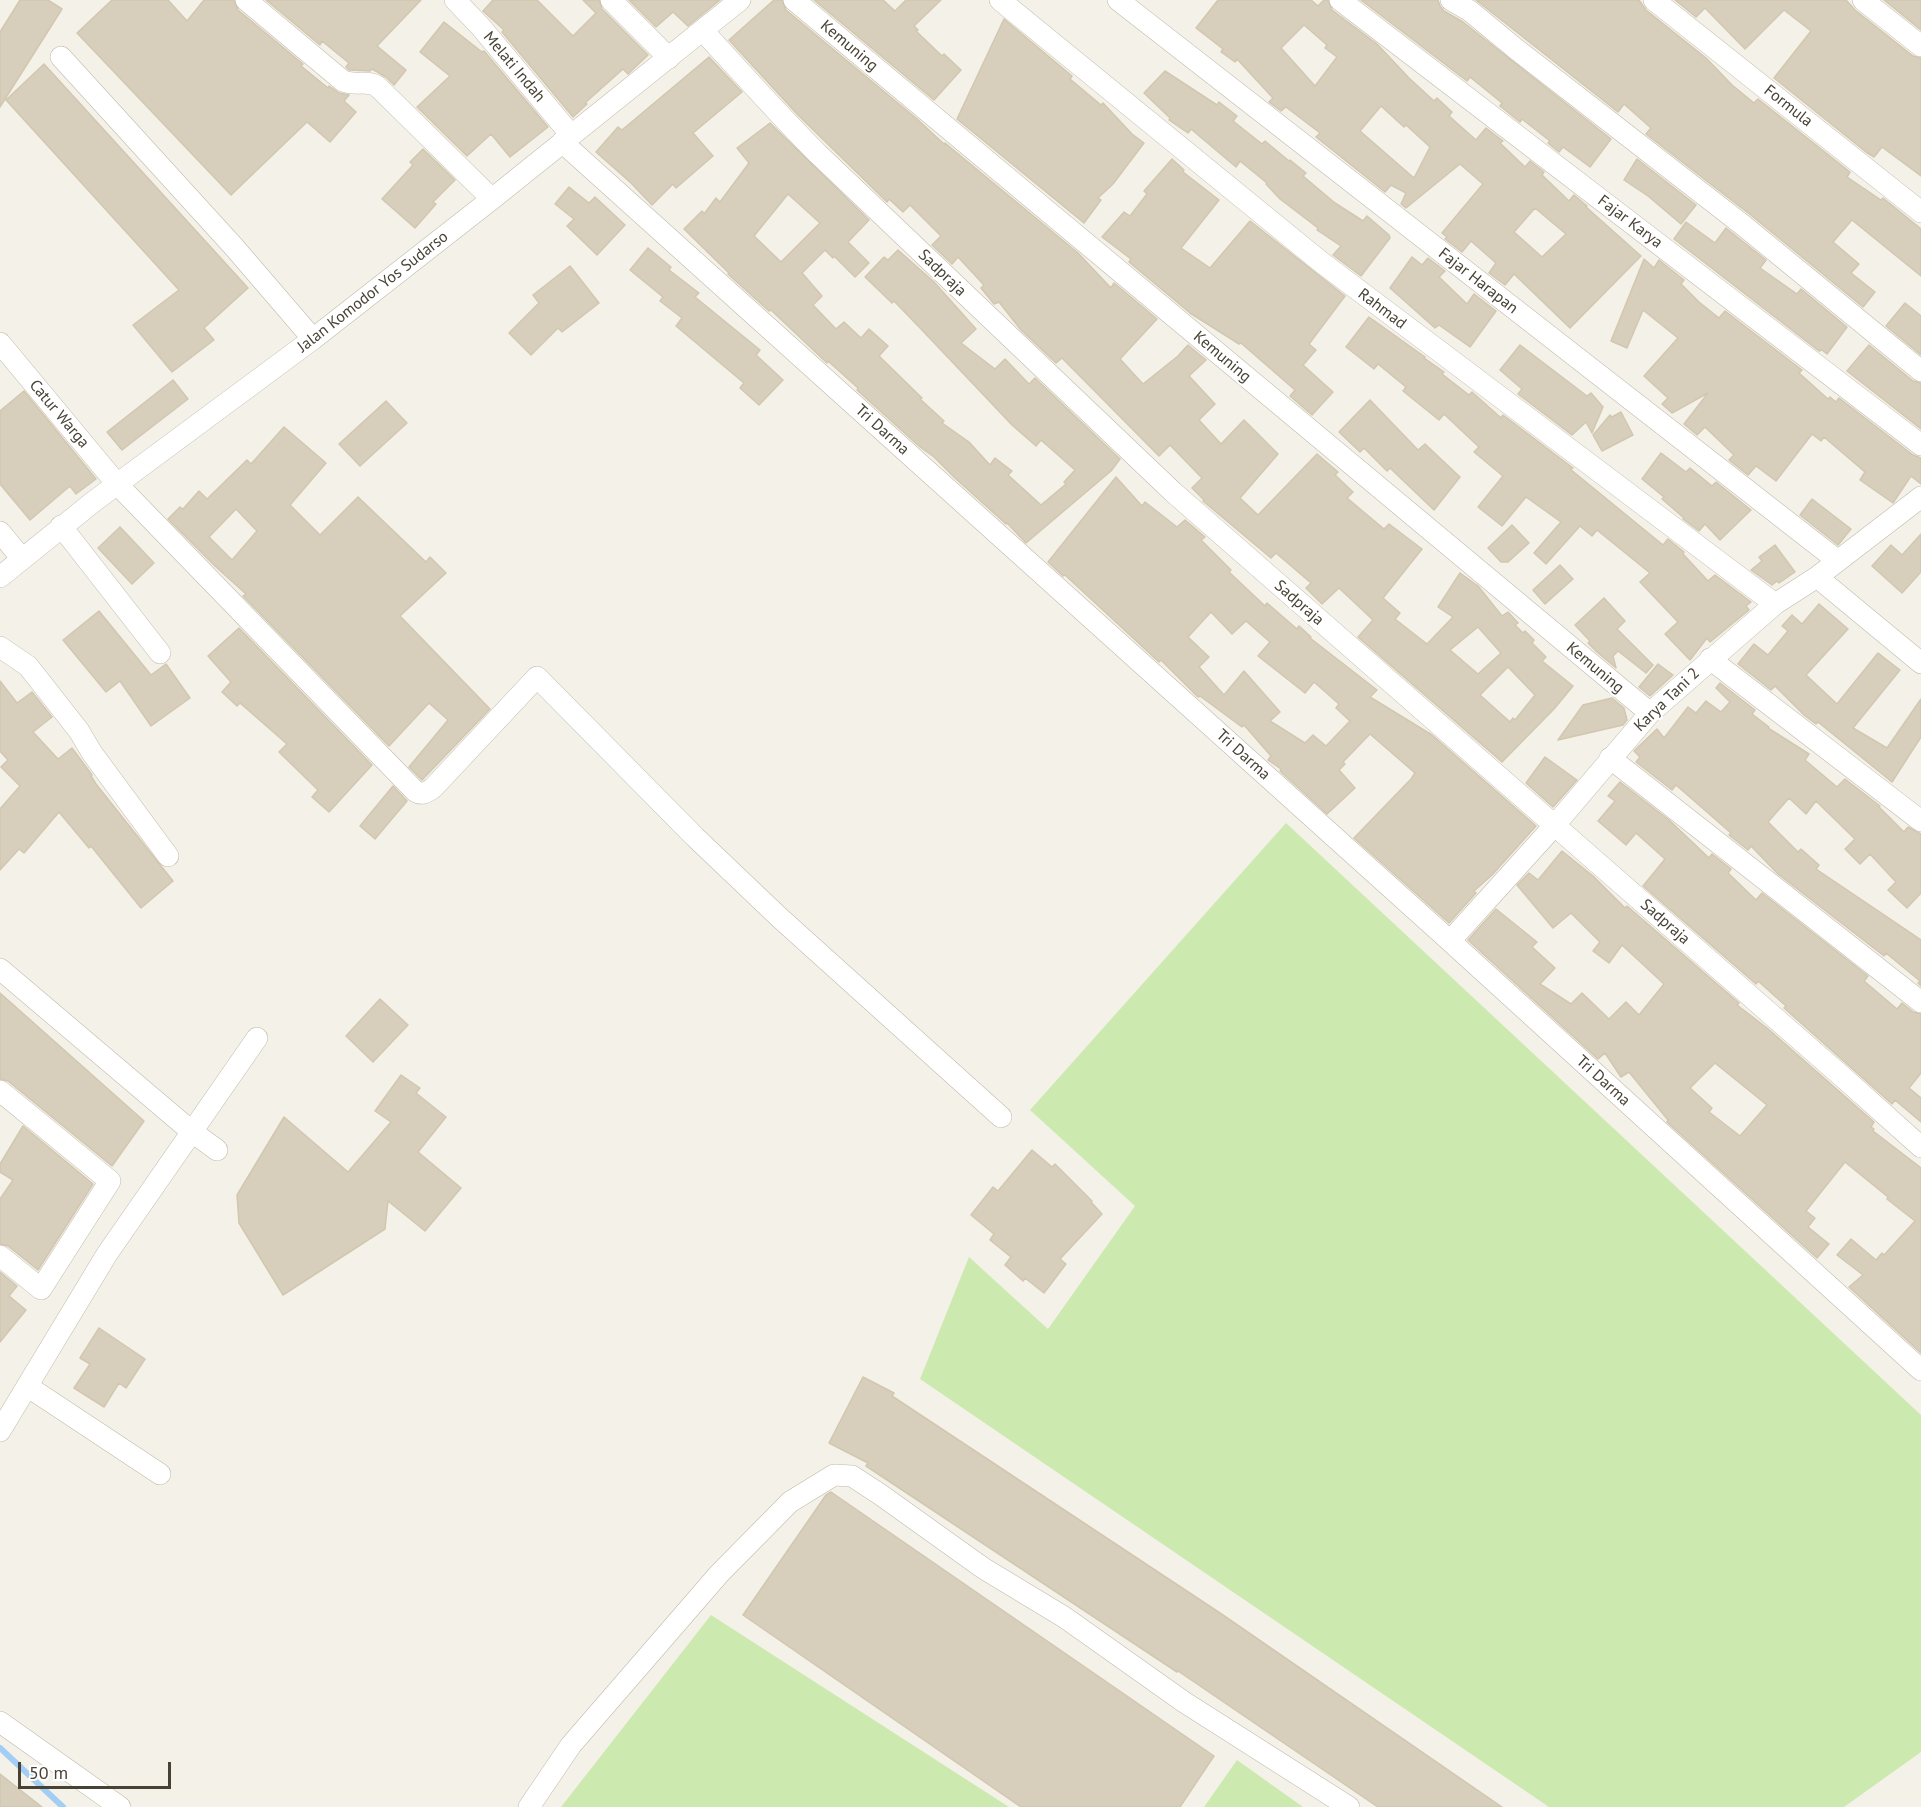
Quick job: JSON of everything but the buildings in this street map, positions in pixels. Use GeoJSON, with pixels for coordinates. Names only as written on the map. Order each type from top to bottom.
{"type":"FeatureCollection","features":[{"type":"Feature","properties":{"kind":"street"},"geometry":{"type":"LineString","coordinates":[[246,0],[343,81],[354,84],[370,82],[377,86],[492,199]]}},
{"type":"Feature","properties":{"kind":"street","name":"Melati Indah"},"geometry":{"type":"LineString","coordinates":[[455,0],[480,26],[567,139]]}},
{"type":"Feature","properties":{"kind":"street"},"geometry":{"type":"LineString","coordinates":[[611,0],[669,58]]}},
{"type":"Feature","properties":{"kind":"street","name":"Jalan Komodor Yos Sudarso"},"geometry":{"type":"LineString","coordinates":[[0,577],[61,526],[313,339],[740,0]]}},
{"type":"Feature","properties":{"kind":"street","name":"Kemuning"},"geometry":{"type":"LineString","coordinates":[[794,0],[1650,713]]}},
{"type":"Feature","properties":{"kind":"street","name":"Rahmad"},"geometry":{"type":"LineString","coordinates":[[999,0],[1321,262],[1775,604]]}},
{"type":"Feature","properties":{"kind":"street","name":"Fajar Harapan"},"geometry":{"type":"LineString","coordinates":[[1118,0],[1838,561]]}},
{"type":"Feature","properties":{"kind":"street","name":"Fajar Karya"},"geometry":{"type":"LineString","coordinates":[[1340,0],[1921,445]]}},
{"type":"Feature","properties":{"kind":"street"},"geometry":{"type":"LineString","coordinates":[[1451,0],[1470,11],[1642,149],[1744,226],[1921,371]]}},
{"type":"Feature","properties":{"kind":"street","name":"Formula"},"geometry":{"type":"LineString","coordinates":[[1654,0],[1921,212]]}},
{"type":"Feature","properties":{"kind":"street"},"geometry":{"type":"LineString","coordinates":[[1863,0],[1921,46]]}},
{"type":"Feature","properties":{"kind":"street","name":"Sadpraja"},"geometry":{"type":"LineString","coordinates":[[703,31],[751,82],[774,111],[1173,492],[1921,1147]]}},
{"type":"Feature","properties":{"kind":"street"},"geometry":{"type":"LineString","coordinates":[[61,57],[313,339]]}},
{"type":"Feature","properties":{"kind":"street","name":"Tri Darma"},"geometry":{"type":"LineString","coordinates":[[567,139],[1921,1370]]}},
{"type":"Feature","properties":{"kind":"street","name":"Catur Warga"},"geometry":{"type":"LineString","coordinates":[[0,343],[117,484],[419,794],[425,794],[433,788],[537,676],[695,837],[780,918],[1001,1117]]}},
{"type":"Feature","properties":{"kind":"street","name":"Karya Tani 2"},"geometry":{"type":"LineString","coordinates":[[1450,941],[1554,826],[1650,713],[1775,604],[1817,577],[1921,497]]}},
{"type":"Feature","properties":{"kind":"street"},"geometry":{"type":"LineString","coordinates":[[61,526],[160,652]]}},
{"type":"Feature","properties":{"kind":"street"},"geometry":{"type":"LineString","coordinates":[[0,532],[22,559]]}},
{"type":"Feature","properties":{"kind":"street"},"geometry":{"type":"LineString","coordinates":[[1817,577],[1921,663]]}},
{"type":"Feature","properties":{"kind":"street"},"geometry":{"type":"LineString","coordinates":[[0,647],[27,666],[79,730],[92,753],[168,856]]}},
{"type":"Feature","properties":{"kind":"street"},"geometry":{"type":"LineString","coordinates":[[1710,659],[1921,820]]}},
{"type":"Feature","properties":{"kind":"street"},"geometry":{"type":"LineString","coordinates":[[1610,758],[1921,1002]]}},
{"type":"Feature","properties":{"kind":"street"},"geometry":{"type":"LineString","coordinates":[[0,969],[190,1131],[217,1150]]}},
{"type":"Feature","properties":{"kind":"street"},"geometry":{"type":"LineString","coordinates":[[0,1431],[107,1254],[190,1131],[257,1038]]}},
{"type":"Feature","properties":{"kind":"street"},"geometry":{"type":"LineString","coordinates":[[0,1092],[110,1181],[41,1289],[0,1256]]}},
{"type":"Feature","properties":{"kind":"street"},"geometry":{"type":"LineString","coordinates":[[27,1386],[160,1474]]}},
{"type":"Feature","properties":{"kind":"street"},"geometry":{"type":"LineString","coordinates":[[529,1807],[571,1745],[718,1574],[790,1502],[834,1475],[852,1476],[984,1568],[1064,1617],[1184,1702],[1349,1807]]}},
{"type":"Feature","properties":{"kind":"street"},"geometry":{"type":"LineString","coordinates":[[0,1722],[120,1807]]}},
{"type":"Feature","properties":{"kind":"green space"},"geometry":{"type":"Polygon","coordinates":[[[1286,823],[1921,1415],[1921,1752],[1844,1807],[1549,1807],[920,1379],[969,1257],[1048,1329],[1135,1206],[1030,1110],[1286,823]]]}},
{"type":"Feature","properties":{"kind":"green space"},"geometry":{"type":"Polygon","coordinates":[[[711,1615],[1009,1807],[561,1807],[711,1615]]]}},
{"type":"Feature","properties":{"kind":"green space"},"geometry":{"type":"Polygon","coordinates":[[[1237,1760],[1303,1807],[1204,1807],[1237,1760]]]}},
{"type":"Feature","properties":{"kind":"waterway"},"geometry":{"type":"LineString","coordinates":[[0,1748],[63,1807]]}}]}
